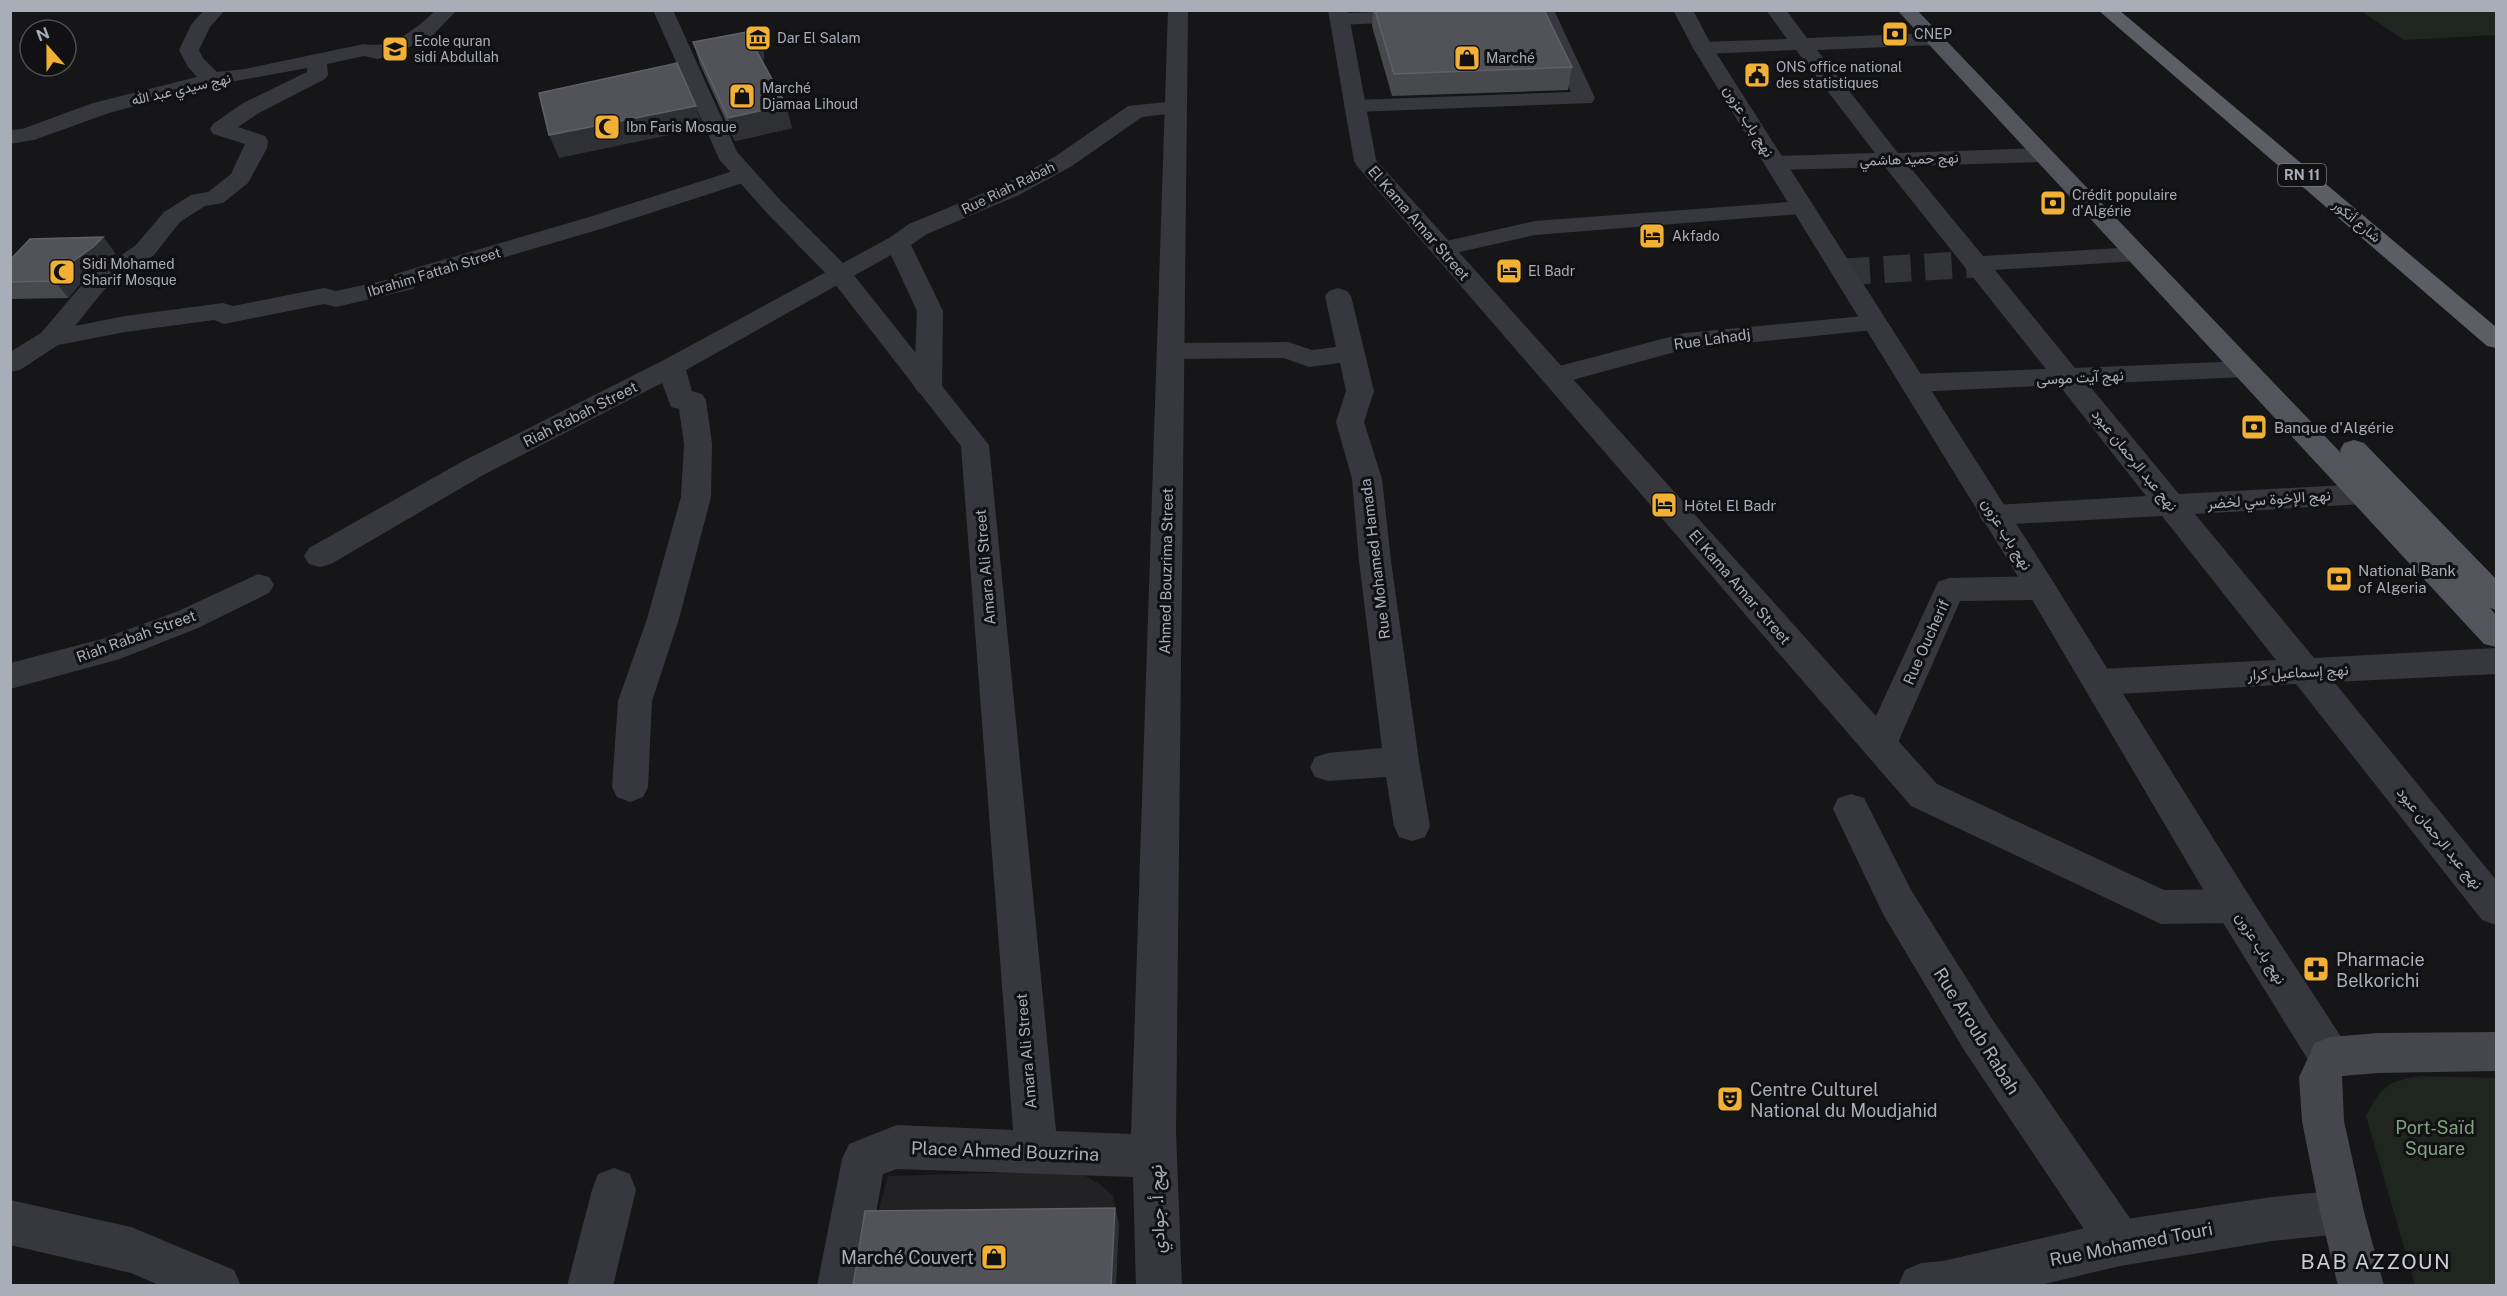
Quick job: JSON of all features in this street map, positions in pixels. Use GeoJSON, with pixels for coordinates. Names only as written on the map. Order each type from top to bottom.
{"type":"FeatureCollection","features":[{"type":"Feature","properties":{"kind":"highway","name":"شارع أنكور"},"geometry":{"type":"LineString","coordinates":[[2107,10],[2496,340]]}},
{"type":"Feature","properties":{"kind":"highway","name":"شارع أنكور"},"geometry":{"type":"LineString","coordinates":[[2138,10],[2416,244]]}},
{"type":"Feature","properties":{"kind":"main road"},"geometry":{"type":"LineString","coordinates":[[1906,10],[2496,635]]}},
{"type":"Feature","properties":{"kind":"main road"},"geometry":{"type":"LineString","coordinates":[[1930,10],[2496,598]]}},
{"type":"Feature","properties":{"kind":"main road"},"geometry":{"type":"LineString","coordinates":[[2361,1286],[2342,1212],[2323,1121],[2320,1077],[2330,1057],[2378,1053],[2496,1052]]}},
{"type":"Feature","properties":{"kind":"main road"},"geometry":{"type":"LineString","coordinates":[[2342,1212],[2350,1286]]}},
{"type":"Feature","properties":{"kind":"street"},"geometry":{"type":"LineString","coordinates":[[213,79],[198,66],[189,54],[189,50],[201,25],[216,10]]}},
{"type":"Feature","properties":{"kind":"street","name":"نهج سيدي عبد الله"},"geometry":{"type":"LineString","coordinates":[[10,137],[26,135],[101,108],[213,79],[245,75],[364,50],[378,53],[426,32],[448,10]]}},
{"type":"Feature","properties":{"kind":"street","name":"Amara Ali Street"},"geometry":{"type":"LineString","coordinates":[[663,10],[665,19],[727,154],[744,175],[840,274],[975,447],[1036,1152]]}},
{"type":"Feature","properties":{"kind":"street","name":"Ahmed Bouzrima Street"},"geometry":{"type":"LineString","coordinates":[[1154,1132],[1178,10]]}},
{"type":"Feature","properties":{"kind":"street","name":"نهج باب عزون"},"geometry":{"type":"LineString","coordinates":[[1683,10],[1703,48],[2100,682],[2234,906],[2330,1057]]}},
{"type":"Feature","properties":{"kind":"street","name":"نهج عبد الرحمان عبود"},"geometry":{"type":"LineString","coordinates":[[1775,10],[1892,160],[2496,908]]}},
{"type":"Feature","properties":{"kind":"street"},"geometry":{"type":"LineString","coordinates":[[1355,106],[1584,98],[1545,12],[1478,14]]}},
{"type":"Feature","properties":{"kind":"street"},"geometry":{"type":"LineString","coordinates":[[1339,15],[1432,16]]}},
{"type":"Feature","properties":{"kind":"street","name":"El Kama Amar Street"},"geometry":{"type":"LineString","coordinates":[[1339,15],[1365,161],[1924,795],[2161,907],[2234,906]]}},
{"type":"Feature","properties":{"kind":"street"},"geometry":{"type":"LineString","coordinates":[[1703,48],[1934,39]]}},
{"type":"Feature","properties":{"kind":"street"},"geometry":{"type":"LineString","coordinates":[[10,364],[50,339],[95,285],[145,250],[172,217],[199,200],[215,198],[240,178],[256,148],[257,141],[221,129],[251,108],[318,75],[316,60]]}},
{"type":"Feature","properties":{"kind":"street","name":"Rue Riah Rabah"},"geometry":{"type":"LineString","coordinates":[[840,274],[898,243],[918,229],[1011,190],[1053,167],[1136,111],[1176,107]]}},
{"type":"Feature","properties":{"kind":"street","name":"نهج حميد هاشمي"},"geometry":{"type":"LineString","coordinates":[[1775,162],[2043,155]]}},
{"type":"Feature","properties":{"kind":"street","name":"Ibrahim Fattah Street"},"geometry":{"type":"LineString","coordinates":[[50,339],[147,321],[223,311],[224,316],[324,296],[336,299],[404,284],[404,279],[595,223],[744,175]]}},
{"type":"Feature","properties":{"kind":"street"},"geometry":{"type":"LineString","coordinates":[[1442,249],[1535,228],[1803,208]]}},
{"type":"Feature","properties":{"kind":"street"},"geometry":{"type":"LineString","coordinates":[[898,243],[930,311],[928,386]]}},
{"type":"Feature","properties":{"kind":"street"},"geometry":{"type":"LineString","coordinates":[[1977,264],[2137,254]]}},
{"type":"Feature","properties":{"kind":"street","name":"Riah Rabah Street"},"geometry":{"type":"LineString","coordinates":[[320,556],[475,467],[672,367],[840,274]]}},
{"type":"Feature","properties":{"kind":"street","name":"Rue Mohamed Hamada"},"geometry":{"type":"LineString","coordinates":[[1338,296],[1360,391],[1350,422],[1367,479],[1376,571],[1401,761],[1412,826]]}},
{"type":"Feature","properties":{"kind":"street","name":"Rue Lahadj"},"geometry":{"type":"LineString","coordinates":[[1554,376],[1685,341],[1874,323]]}},
{"type":"Feature","properties":{"kind":"street"},"geometry":{"type":"LineString","coordinates":[[1171,351],[1288,350],[1309,359],[1352,353]]}},
{"type":"Feature","properties":{"kind":"street"},"geometry":{"type":"LineString","coordinates":[[630,787],[635,702],[663,619],[696,497],[698,444],[692,400],[681,401],[672,367]]}},
{"type":"Feature","properties":{"kind":"street","name":"نهج آيت موسى"},"geometry":{"type":"LineString","coordinates":[[1914,383],[2245,369]]}},
{"type":"Feature","properties":{"kind":"street","name":"نهج الإخوة سي لخضر"},"geometry":{"type":"LineString","coordinates":[[1994,515],[2364,494]]}},
{"type":"Feature","properties":{"kind":"street","name":"Riah Rabah Street"},"geometry":{"type":"LineString","coordinates":[[10,676],[127,643],[187,620],[258,585]]}},
{"type":"Feature","properties":{"kind":"street","name":"Rue Oucherif"},"geometry":{"type":"LineString","coordinates":[[1880,746],[1949,590],[2041,588]]}},
{"type":"Feature","properties":{"kind":"street","name":"نهج إسماعيل كرار"},"geometry":{"type":"LineString","coordinates":[[2100,682],[2496,661]]}},
{"type":"Feature","properties":{"kind":"street"},"geometry":{"type":"LineString","coordinates":[[1328,767],[1401,761]]}},
{"type":"Feature","properties":{"kind":"street","name":"Rue Aroub Rabah"},"geometry":{"type":"LineString","coordinates":[[1851,809],[1897,902],[1979,1036],[2120,1243]]}},
{"type":"Feature","properties":{"kind":"street","name":"Place Ahmed Bouzrina"},"geometry":{"type":"LineString","coordinates":[[840,1286],[864,1160],[897,1147],[1143,1156],[1154,1132]]}},
{"type":"Feature","properties":{"kind":"street","name":"نهج أ. جوادي"},"geometry":{"type":"LineString","coordinates":[[1154,1132],[1159,1286]]}},
{"type":"Feature","properties":{"kind":"street"},"geometry":{"type":"LineString","coordinates":[[590,1286],[614,1190]]}},
{"type":"Feature","properties":{"kind":"street","name":"Rue Mohamed Touri"},"geometry":{"type":"LineString","coordinates":[[1921,1286],[1943,1284],[2120,1243],[2272,1219],[2342,1212]]}},
{"type":"Feature","properties":{"kind":"street"},"geometry":{"type":"LineString","coordinates":[[10,1222],[130,1250],[218,1286]]}},
{"type":"Feature","properties":{"kind":"shaded area"},"geometry":{"type":"Polygon","coordinates":[[[1077,1171],[1101,1185],[1113,1196],[1119,1225],[874,1228],[888,1176],[1077,1171]]]}},
{"type":"Feature","properties":{"kind":"green space"},"geometry":{"type":"Polygon","coordinates":[[[2361,11],[2496,11],[2496,35],[2404,40],[2361,11]]]}},
{"type":"Feature","properties":{"kind":"green space","name":"Port-Saïd Square"},"geometry":{"type":"Polygon","coordinates":[[[2420,1076],[2496,1078],[2496,1285],[2415,1285],[2366,1116],[2381,1091],[2400,1080],[2420,1076]]]}},
{"type":"Feature","properties":{"kind":"building","name":"Marché"},"geometry":{"type":"Polygon","coordinates":[[[1375,10],[1544,10],[1572,67],[1394,74],[1375,10]]]}},
{"type":"Feature","properties":{"kind":"building","name":"Marché Djamaa Lihoud"},"geometry":{"type":"Polygon","coordinates":[[[758,30],[755,48],[786,105],[728,118],[693,42],[758,30]]]}},
{"type":"Feature","properties":{"kind":"building"},"geometry":{"type":"Polygon","coordinates":[[[677,63],[696,106],[549,135],[539,93],[677,63]]]}},
{"type":"Feature","properties":{"kind":"building"},"geometry":{"type":"Polygon","coordinates":[[[103,237],[72,262],[55,281],[10,282],[10,260],[30,239],[103,237]]]}},
{"type":"Feature","properties":{"kind":"building","name":"Marché Couvert"},"geometry":{"type":"Polygon","coordinates":[[[1115,1208],[1111,1286],[853,1286],[865,1211],[1115,1208]]]}},
{"type":"Feature","properties":{"kind":"tunnel"},"geometry":{"type":"LineString","coordinates":[[1843,272],[1977,264]]}},
{"type":"Feature","properties":{"kind":"place","name":"CNEP"},"geometry":{"type":"Point","coordinates":[1895,34]}},
{"type":"Feature","properties":{"kind":"place","name":"Dar El Salam"},"geometry":{"type":"Point","coordinates":[758,38]}},
{"type":"Feature","properties":{"kind":"place","name":"Ecole quran sidi Abdullah"},"geometry":{"type":"Point","coordinates":[395,49]}},
{"type":"Feature","properties":{"kind":"place","name":"Marché"},"geometry":{"type":"Point","coordinates":[1467,58]}},
{"type":"Feature","properties":{"kind":"place","name":"ONS office national des statistiques"},"geometry":{"type":"Point","coordinates":[1757,75]}},
{"type":"Feature","properties":{"kind":"place","name":"Marché Djamaa Lihoud"},"geometry":{"type":"Point","coordinates":[742,96]}},
{"type":"Feature","properties":{"kind":"place","name":"Ibn Faris Mosque"},"geometry":{"type":"Point","coordinates":[607,127]}},
{"type":"Feature","properties":{"kind":"place","name":"Crédit populaire d'Algérie"},"geometry":{"type":"Point","coordinates":[2053,203]}},
{"type":"Feature","properties":{"kind":"place","name":"Akfado"},"geometry":{"type":"Point","coordinates":[1652,236]}},
{"type":"Feature","properties":{"kind":"place","name":"El Badr"},"geometry":{"type":"Point","coordinates":[1509,271]}},
{"type":"Feature","properties":{"kind":"place","name":"Sidi Mohamed Sharif Mosque"},"geometry":{"type":"Point","coordinates":[62,272]}},
{"type":"Feature","properties":{"kind":"place","name":"Banque d'Algérie"},"geometry":{"type":"Point","coordinates":[2254,427]}},
{"type":"Feature","properties":{"kind":"place","name":"Hôtel El Badr"},"geometry":{"type":"Point","coordinates":[1664,505]}},
{"type":"Feature","properties":{"kind":"place","name":"National Bank of Algeria"},"geometry":{"type":"Point","coordinates":[2339,579]}},
{"type":"Feature","properties":{"kind":"place","name":"Pharmacie Belkorichi"},"geometry":{"type":"Point","coordinates":[2316,969]}},
{"type":"Feature","properties":{"kind":"place","name":"Centre Culturel National du Moudjahid"},"geometry":{"type":"Point","coordinates":[1730,1099]}},
{"type":"Feature","properties":{"kind":"place","name":"Marché Couvert"},"geometry":{"type":"Point","coordinates":[994,1257]}},
{"type":"Feature","properties":{"kind":"district","name":"BAB AZZOUN"},"geometry":{"type":"Point","coordinates":[2376,1261]}}]}
